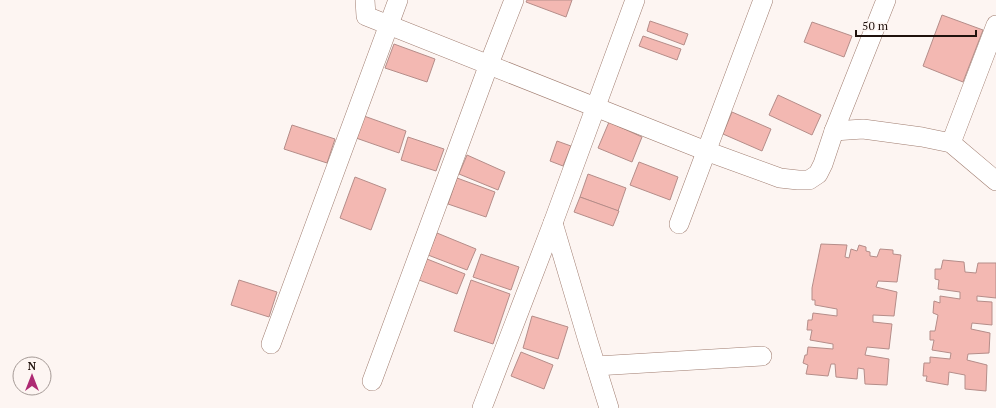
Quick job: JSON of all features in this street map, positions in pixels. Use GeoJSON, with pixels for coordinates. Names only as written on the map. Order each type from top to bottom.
{"type":"FeatureCollection","features":[{"type":"Feature","properties":{"kind":"street"},"geometry":{"type":"LineString","coordinates":[[365,0],[366,16],[706,151],[780,178],[798,180],[809,180],[818,174],[823,164],[834,131],[886,0]]}},
{"type":"Feature","properties":{"kind":"street"},"geometry":{"type":"LineString","coordinates":[[272,344],[398,0]]}},
{"type":"Feature","properties":{"kind":"street"},"geometry":{"type":"LineString","coordinates":[[372,381],[514,0]]}},
{"type":"Feature","properties":{"kind":"street"},"geometry":{"type":"LineString","coordinates":[[482,408],[553,223],[634,0]]}},
{"type":"Feature","properties":{"kind":"street"},"geometry":{"type":"LineString","coordinates":[[679,224],[763,0]]}},
{"type":"Feature","properties":{"kind":"street"},"geometry":{"type":"LineString","coordinates":[[951,143],[996,25]]}},
{"type":"Feature","properties":{"kind":"street"},"geometry":{"type":"LineString","coordinates":[[834,131],[863,129],[951,143],[996,181]]}},
{"type":"Feature","properties":{"kind":"street"},"geometry":{"type":"LineString","coordinates":[[553,223],[609,408]]}},
{"type":"Feature","properties":{"kind":"street"},"geometry":{"type":"LineString","coordinates":[[596,366],[762,356]]}},
{"type":"Feature","properties":{"kind":"building"},"geometry":{"type":"Polygon","coordinates":[[[527,0],[572,0],[566,17],[526,2],[527,0]]]}},
{"type":"Feature","properties":{"kind":"building"},"geometry":{"type":"Polygon","coordinates":[[[942,15],[983,30],[963,82],[923,66],[942,15]]]}},
{"type":"Feature","properties":{"kind":"building"},"geometry":{"type":"Polygon","coordinates":[[[650,21],[688,34],[684,45],[647,31],[650,21]]]}},
{"type":"Feature","properties":{"kind":"building"},"geometry":{"type":"Polygon","coordinates":[[[812,22],[852,36],[844,57],[804,42],[812,22]]]}},
{"type":"Feature","properties":{"kind":"building"},"geometry":{"type":"Polygon","coordinates":[[[643,36],[681,49],[677,60],[639,46],[643,36]]]}},
{"type":"Feature","properties":{"kind":"building"},"geometry":{"type":"Polygon","coordinates":[[[394,44],[435,59],[427,82],[385,68],[394,44]]]}},
{"type":"Feature","properties":{"kind":"building"},"geometry":{"type":"Polygon","coordinates":[[[778,95],[821,115],[812,135],[769,115],[778,95]]]}},
{"type":"Feature","properties":{"kind":"building"},"geometry":{"type":"Polygon","coordinates":[[[732,112],[771,129],[762,151],[723,134],[732,112]]]}},
{"type":"Feature","properties":{"kind":"building"},"geometry":{"type":"Polygon","coordinates":[[[364,116],[406,131],[399,153],[356,138],[364,116]]]}},
{"type":"Feature","properties":{"kind":"building"},"geometry":{"type":"Polygon","coordinates":[[[609,122],[642,137],[632,162],[598,148],[609,122]]]}},
{"type":"Feature","properties":{"kind":"building"},"geometry":{"type":"Polygon","coordinates":[[[292,125],[335,139],[327,163],[284,149],[292,125]]]}},
{"type":"Feature","properties":{"kind":"building"},"geometry":{"type":"Polygon","coordinates":[[[408,137],[444,149],[436,171],[401,160],[408,137]]]}},
{"type":"Feature","properties":{"kind":"building"},"geometry":{"type":"Polygon","coordinates":[[[557,141],[571,146],[563,166],[550,161],[557,141]]]}},
{"type":"Feature","properties":{"kind":"building"},"geometry":{"type":"Polygon","coordinates":[[[467,155],[505,172],[498,190],[459,174],[467,155]]]}},
{"type":"Feature","properties":{"kind":"building"},"geometry":{"type":"Polygon","coordinates":[[[639,162],[678,177],[670,200],[630,185],[639,162]]]}},
{"type":"Feature","properties":{"kind":"building"},"geometry":{"type":"Polygon","coordinates":[[[588,174],[626,188],[618,211],[580,197],[588,174]]]}},
{"type":"Feature","properties":{"kind":"building"},"geometry":{"type":"Polygon","coordinates":[[[355,177],[386,189],[371,230],[340,218],[355,177]]]}},
{"type":"Feature","properties":{"kind":"building"},"geometry":{"type":"Polygon","coordinates":[[[457,178],[495,192],[486,217],[448,204],[457,178]]]}},
{"type":"Feature","properties":{"kind":"building"},"geometry":{"type":"Polygon","coordinates":[[[580,197],[619,211],[613,226],[574,212],[580,197]]]}},
{"type":"Feature","properties":{"kind":"building"},"geometry":{"type":"Polygon","coordinates":[[[437,233],[476,249],[467,270],[428,255],[437,233]]]}},
{"type":"Feature","properties":{"kind":"building"},"geometry":{"type":"Polygon","coordinates":[[[821,244],[847,245],[845,257],[849,258],[851,249],[857,251],[859,245],[866,247],[866,251],[870,252],[870,256],[877,257],[880,249],[893,250],[893,254],[901,255],[897,282],[878,281],[876,287],[897,292],[894,316],[873,315],[873,322],[892,324],[889,349],[867,347],[865,355],[889,359],[887,385],[865,384],[864,369],[858,368],[857,379],[836,377],[835,364],[831,364],[828,376],[806,374],[808,365],[803,363],[805,355],[807,355],[808,347],[833,349],[833,344],[810,340],[812,330],[807,330],[808,320],[812,320],[813,313],[837,316],[837,309],[815,305],[815,300],[812,300],[812,288],[821,244]]]}},
{"type":"Feature","properties":{"kind":"building"},"geometry":{"type":"Polygon","coordinates":[[[481,254],[519,267],[511,290],[473,277],[481,254]]]}},
{"type":"Feature","properties":{"kind":"building"},"geometry":{"type":"Polygon","coordinates":[[[427,259],[465,274],[457,294],[419,280],[427,259]]]}},
{"type":"Feature","properties":{"kind":"building"},"geometry":{"type":"Polygon","coordinates":[[[943,260],[964,262],[965,272],[976,273],[978,263],[996,263],[996,298],[977,296],[977,301],[992,302],[992,325],[972,323],[971,329],[990,333],[989,353],[968,354],[967,360],[987,365],[986,391],[965,389],[965,375],[949,372],[948,385],[926,381],[927,376],[923,376],[924,363],[930,363],[930,357],[950,359],[951,353],[932,350],[934,340],[930,340],[930,331],[935,331],[938,315],[933,313],[934,301],[940,303],[940,296],[960,299],[960,292],[938,289],[939,280],[935,279],[935,269],[941,269],[943,260]]]}},
{"type":"Feature","properties":{"kind":"building"},"geometry":{"type":"Polygon","coordinates":[[[239,280],[277,292],[269,317],[231,305],[239,280]]]}},
{"type":"Feature","properties":{"kind":"building"},"geometry":{"type":"Polygon","coordinates":[[[471,280],[510,294],[493,344],[454,331],[471,280]]]}},
{"type":"Feature","properties":{"kind":"building"},"geometry":{"type":"Polygon","coordinates":[[[532,316],[568,327],[558,359],[523,348],[532,316]]]}},
{"type":"Feature","properties":{"kind":"building"},"geometry":{"type":"Polygon","coordinates":[[[521,352],[553,365],[544,389],[511,376],[521,352]]]}}]}
